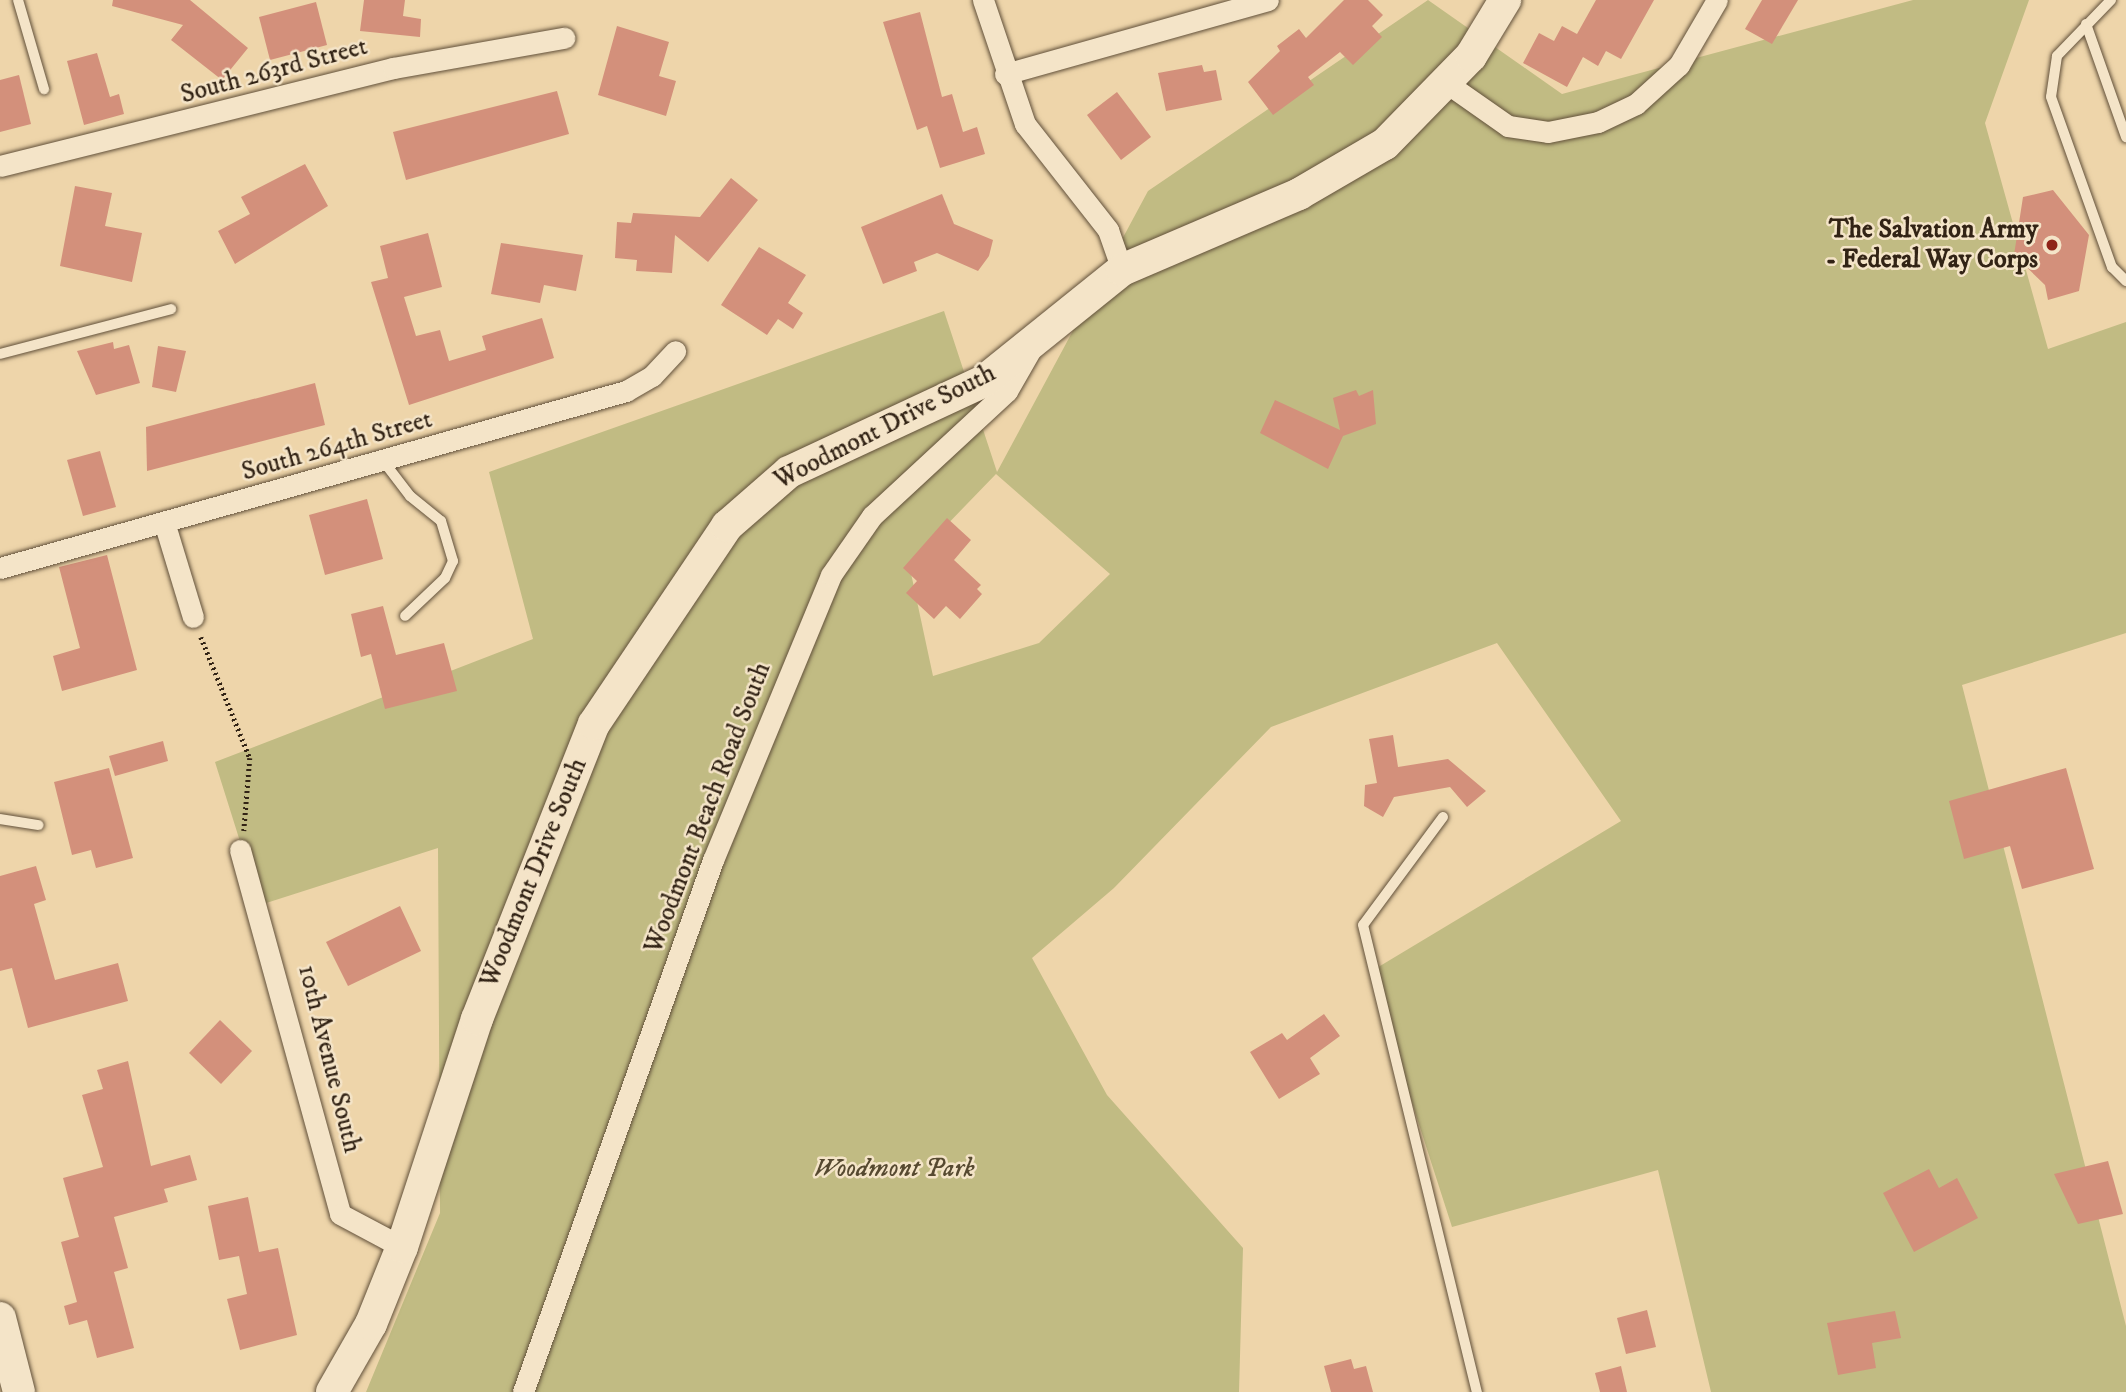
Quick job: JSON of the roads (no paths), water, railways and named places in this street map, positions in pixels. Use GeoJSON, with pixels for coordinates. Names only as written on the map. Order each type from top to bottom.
{"type":"FeatureCollection","features":[{"type":"Feature","properties":{"kind":"main road","name":"Woodmont Drive South"},"geometry":{"type":"LineString","coordinates":[[332,1392],[371,1324],[402,1247],[477,1019],[589,736],[667,607],[766,486],[948,400],[1033,347],[1122,270],[1350,167],[1448,84],[1505,0]]}},
{"type":"Feature","properties":{"kind":"main road"},"geometry":{"type":"LineString","coordinates":[[0,1318],[19,1392]]}},
{"type":"Feature","properties":{"kind":"street"},"geometry":{"type":"LineString","coordinates":[[983,0],[1005,74],[1025,124],[1108,230],[1122,270]]}},
{"type":"Feature","properties":{"kind":"street"},"geometry":{"type":"LineString","coordinates":[[1005,74],[1268,0]]}},
{"type":"Feature","properties":{"kind":"street"},"geometry":{"type":"LineString","coordinates":[[1448,84],[1508,126],[1548,132],[1598,122],[1636,104],[1679,65],[1717,0]]}},
{"type":"Feature","properties":{"kind":"street","name":"South 263rd Street"},"geometry":{"type":"LineString","coordinates":[[0,166],[393,68],[564,38]]}},
{"type":"Feature","properties":{"kind":"street","name":"Woodmont Beach Road South"},"geometry":{"type":"LineString","coordinates":[[523,1392],[713,860],[831,575],[872,516],[1007,391],[1033,347]]}},
{"type":"Feature","properties":{"kind":"street","name":"South 264th Street"},"geometry":{"type":"LineString","coordinates":[[0,568],[165,525],[626,391],[652,376],[675,351]]}},
{"type":"Feature","properties":{"kind":"street"},"geometry":{"type":"LineString","coordinates":[[165,525],[193,617]]}},
{"type":"Feature","properties":{"kind":"street","name":"10th Avenue South"},"geometry":{"type":"LineString","coordinates":[[240,850],[340,1214],[402,1247]]}},
{"type":"Feature","properties":{"kind":"lane"},"geometry":{"type":"LineString","coordinates":[[18,0],[44,89]]}},
{"type":"Feature","properties":{"kind":"lane"},"geometry":{"type":"LineString","coordinates":[[2111,0],[2057,56],[2051,97],[2112,267],[2126,281]]}},
{"type":"Feature","properties":{"kind":"lane"},"geometry":{"type":"LineString","coordinates":[[2086,24],[2126,137]]}},
{"type":"Feature","properties":{"kind":"lane"},"geometry":{"type":"LineString","coordinates":[[0,354],[171,309]]}},
{"type":"Feature","properties":{"kind":"lane"},"geometry":{"type":"LineString","coordinates":[[384,462],[410,496],[441,521],[453,561],[445,578],[405,616]]}},
{"type":"Feature","properties":{"kind":"lane"},"geometry":{"type":"LineString","coordinates":[[1443,817],[1363,925],[1477,1392]]}},
{"type":"Feature","properties":{"kind":"lane"},"geometry":{"type":"LineString","coordinates":[[0,819],[39,825]]}},
{"type":"Feature","properties":{"kind":"place","name":"The Salvation Army - Federal Way Corps"},"geometry":{"type":"Point","coordinates":[2052,245]}},
{"type":"Feature","properties":{"kind":"park label","name":"Woodmont Park"},"geometry":{"type":"Point","coordinates":[894,1169]}}]}
